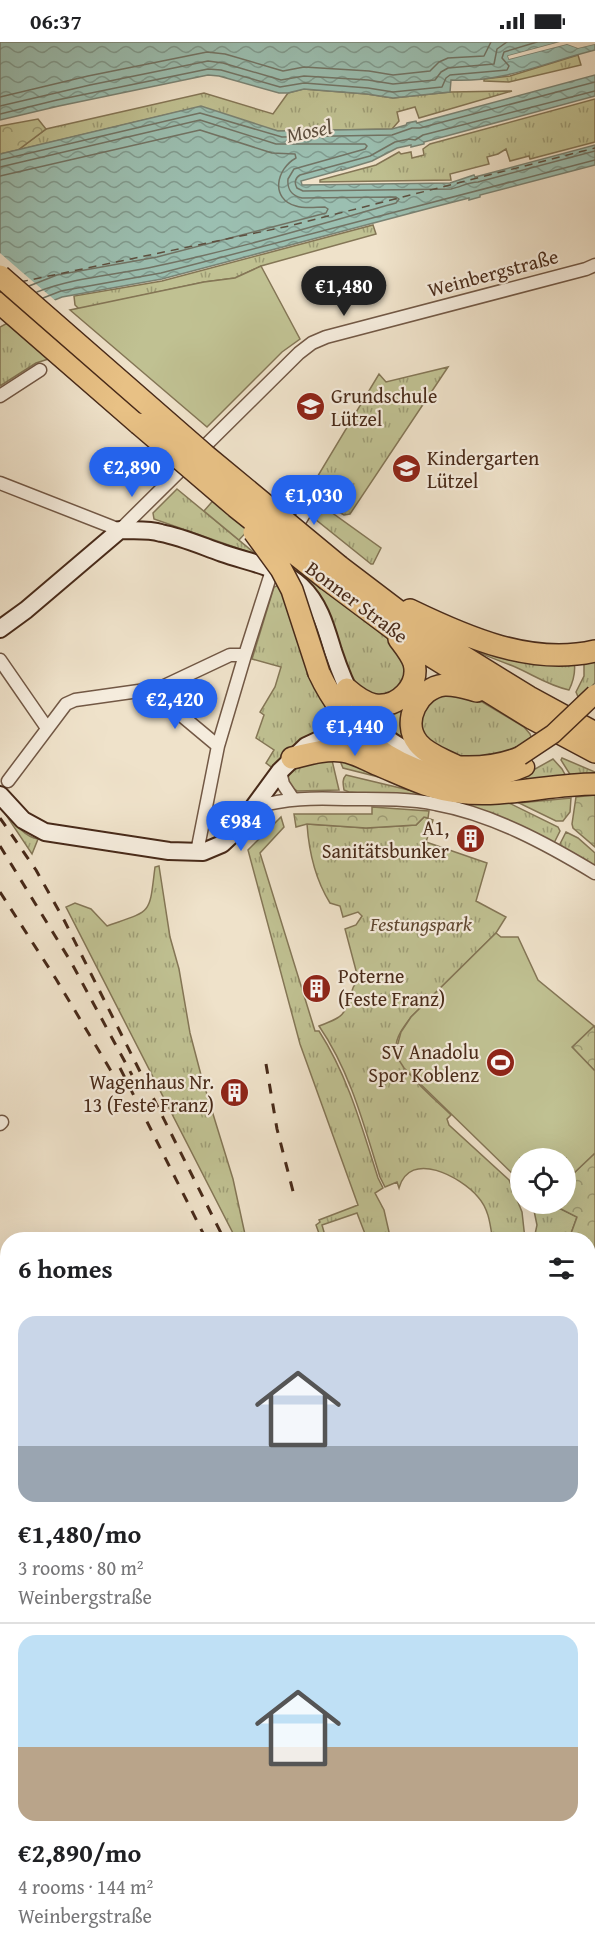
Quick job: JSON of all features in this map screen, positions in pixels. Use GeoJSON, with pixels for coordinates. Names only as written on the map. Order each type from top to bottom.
{"type":"FeatureCollection","features":[{"type":"Feature","properties":{"kind":"highway"},"geometry":{"type":"LineString","coordinates":[[0,276],[205,455],[333,573]]}},
{"type":"Feature","properties":{"kind":"highway","name":"Bonner Straße"},"geometry":{"type":"LineString","coordinates":[[0,303],[236,507],[333,573],[388,625],[423,651],[533,719],[594,737]]}},
{"type":"Feature","properties":{"kind":"highway"},"geometry":{"type":"LineString","coordinates":[[236,507],[272,556],[289,585],[325,686],[345,716],[373,744]]}},
{"type":"Feature","properties":{"kind":"highway","name":"Bonner Straße"},"geometry":{"type":"LineString","coordinates":[[333,573],[372,591],[446,647],[594,737]]}},
{"type":"Feature","properties":{"kind":"highway"},"geometry":{"type":"LineString","coordinates":[[372,591],[459,632],[515,650],[551,655],[595,651]]}},
{"type":"Feature","properties":{"kind":"highway"},"geometry":{"type":"LineString","coordinates":[[347,689],[361,699],[376,705],[386,705],[395,702],[410,689],[415,673],[414,662],[408,650],[388,625]]}},
{"type":"Feature","properties":{"kind":"highway"},"geometry":{"type":"LineString","coordinates":[[454,765],[429,753],[418,743],[411,728],[414,708],[429,690],[442,685],[452,685],[492,695]]}},
{"type":"Feature","properties":{"kind":"highway"},"geometry":{"type":"LineString","coordinates":[[286,765],[333,745],[423,784],[455,792],[489,794],[573,784],[595,784]]}},
{"type":"Feature","properties":{"kind":"main road"},"geometry":{"type":"LineString","coordinates":[[373,744],[412,767],[428,772],[458,779],[475,780],[496,777],[523,761],[595,694]]}},
{"type":"Feature","properties":{"kind":"main road"},"geometry":{"type":"LineString","coordinates":[[454,765],[484,766],[508,760],[523,761],[549,752],[595,711]]}},
{"type":"Feature","properties":{"kind":"street","name":"Weinbergstraße"},"geometry":{"type":"LineString","coordinates":[[120,530],[299,353],[312,343],[326,337],[595,265]]}},
{"type":"Feature","properties":{"kind":"street"},"geometry":{"type":"LineString","coordinates":[[0,396],[40,370]]}},
{"type":"Feature","properties":{"kind":"street"},"geometry":{"type":"LineString","coordinates":[[0,483],[120,530],[160,532],[292,579],[317,606],[347,689],[362,715],[384,736],[421,758],[454,765]]}},
{"type":"Feature","properties":{"kind":"street"},"geometry":{"type":"LineString","coordinates":[[197,852],[218,746],[244,655],[277,556],[314,497],[308,493]]}},
{"type":"Feature","properties":{"kind":"street"},"geometry":{"type":"LineString","coordinates":[[0,629],[26,610],[120,530]]}},
{"type":"Feature","properties":{"kind":"street"},"geometry":{"type":"LineString","coordinates":[[244,655],[230,655],[160,688],[75,699],[66,704],[4,788],[23,820],[45,832],[162,850],[197,852],[210,850],[229,839],[286,765]]}},
{"type":"Feature","properties":{"kind":"street"},"geometry":{"type":"LineString","coordinates":[[1,661],[47,728]]}},
{"type":"Feature","properties":{"kind":"street"},"geometry":{"type":"LineString","coordinates":[[151,690],[218,746]]}},
{"type":"Feature","properties":{"kind":"street"},"geometry":{"type":"LineString","coordinates":[[333,745],[373,744]]}},
{"type":"Feature","properties":{"kind":"street"},"geometry":{"type":"LineString","coordinates":[[286,765],[283,784],[293,799]]}},
{"type":"Feature","properties":{"kind":"street"},"geometry":{"type":"LineString","coordinates":[[255,807],[293,799],[419,801],[438,804],[484,818],[554,849],[595,873]]}},
{"type":"Feature","properties":{"kind":"green space"},"geometry":{"type":"Polygon","coordinates":[[[578,55],[581,65],[509,82],[484,81],[484,79],[510,76],[578,55]]]}},
{"type":"Feature","properties":{"kind":"green space"},"geometry":{"type":"Polygon","coordinates":[[[303,89],[393,98],[450,92],[512,91],[419,118],[415,107],[397,112],[399,121],[392,129],[278,131],[186,110],[18,150],[46,129],[204,93],[273,114],[288,93],[303,89]]]}},
{"type":"Feature","properties":{"kind":"green space"},"geometry":{"type":"Polygon","coordinates":[[[595,99],[595,142],[530,159],[529,156],[510,161],[506,149],[487,157],[489,164],[450,174],[451,180],[320,182],[320,180],[376,165],[399,152],[401,154],[411,152],[412,158],[424,155],[423,149],[430,144],[595,99]]]}},
{"type":"Feature","properties":{"kind":"green space"},"geometry":{"type":"Polygon","coordinates":[[[38,119],[46,129],[18,150],[0,154],[0,126],[38,119]]]}},
{"type":"Feature","properties":{"kind":"green space"},"geometry":{"type":"Polygon","coordinates":[[[373,225],[376,234],[261,266],[235,278],[204,282],[79,309],[75,305],[74,296],[162,281],[373,225]]]}},
{"type":"Feature","properties":{"kind":"green space"},"geometry":{"type":"Polygon","coordinates":[[[261,266],[300,339],[282,352],[207,427],[70,310],[204,282],[235,278],[261,266]]]}},
{"type":"Feature","properties":{"kind":"green space"},"geometry":{"type":"Polygon","coordinates":[[[13,320],[55,357],[36,363],[0,386],[0,327],[13,320]]]}},
{"type":"Feature","properties":{"kind":"green space"},"geometry":{"type":"Polygon","coordinates":[[[448,367],[350,514],[344,515],[335,510],[334,504],[310,489],[379,374],[386,382],[448,367]]]}},
{"type":"Feature","properties":{"kind":"green space"},"geometry":{"type":"Polygon","coordinates":[[[224,488],[259,518],[239,540],[204,511],[224,488]]]}},
{"type":"Feature","properties":{"kind":"green space"},"geometry":{"type":"Polygon","coordinates":[[[177,489],[257,555],[154,519],[153,513],[177,489]]]}},
{"type":"Feature","properties":{"kind":"green space"},"geometry":{"type":"Polygon","coordinates":[[[324,507],[381,548],[373,564],[315,519],[324,507]]]}},
{"type":"Feature","properties":{"kind":"green space"},"geometry":{"type":"Polygon","coordinates":[[[292,560],[321,587],[392,642],[410,667],[392,700],[359,694],[301,577],[288,564],[292,560]]]}},
{"type":"Feature","properties":{"kind":"green space"},"geometry":{"type":"Polygon","coordinates":[[[279,585],[314,612],[346,696],[333,688],[313,641],[307,674],[311,673],[410,785],[343,768],[338,756],[331,756],[339,790],[297,791],[289,783],[289,772],[274,769],[266,763],[274,750],[256,738],[264,715],[260,712],[275,687],[281,667],[252,659],[274,587],[279,585]]]}},
{"type":"Feature","properties":{"kind":"green space"},"geometry":{"type":"Polygon","coordinates":[[[462,643],[574,661],[575,672],[572,683],[569,690],[554,685],[462,643]]]}},
{"type":"Feature","properties":{"kind":"green space"},"geometry":{"type":"Polygon","coordinates":[[[595,657],[595,683],[579,699],[576,692],[584,676],[584,659],[595,657]]]}},
{"type":"Feature","properties":{"kind":"green space"},"geometry":{"type":"Polygon","coordinates":[[[429,694],[469,694],[524,727],[532,740],[504,756],[466,760],[422,741],[419,707],[429,694]]]}},
{"type":"Feature","properties":{"kind":"green space"},"geometry":{"type":"Polygon","coordinates":[[[408,699],[413,746],[390,732],[369,710],[408,699]]]}},
{"type":"Feature","properties":{"kind":"green space"},"geometry":{"type":"Polygon","coordinates":[[[562,758],[595,772],[595,779],[571,776],[562,758]]]}},
{"type":"Feature","properties":{"kind":"green space"},"geometry":{"type":"Polygon","coordinates":[[[553,759],[568,780],[489,785],[528,773],[553,759]]]}},
{"type":"Feature","properties":{"kind":"green space"},"geometry":{"type":"Polygon","coordinates":[[[346,775],[417,792],[507,802],[558,827],[560,831],[554,843],[501,819],[371,794],[349,792],[344,790],[343,780],[346,775]]]}},
{"type":"Feature","properties":{"kind":"green space"},"geometry":{"type":"Polygon","coordinates":[[[595,795],[595,847],[573,828],[572,824],[576,797],[595,795]]]}},
{"type":"Feature","properties":{"kind":"green space"},"geometry":{"type":"Polygon","coordinates":[[[571,798],[570,812],[563,821],[556,821],[519,803],[571,798]]]}},
{"type":"Feature","properties":{"kind":"green space"},"geometry":{"type":"Polygon","coordinates":[[[0,806],[22,831],[38,839],[32,854],[0,806]]]}},
{"type":"Feature","properties":{"kind":"green space"},"geometry":{"type":"Polygon","coordinates":[[[372,807],[429,811],[428,818],[424,817],[416,825],[366,828],[307,824],[296,827],[294,814],[372,814],[372,807]]]}},
{"type":"Feature","properties":{"kind":"green space"},"geometry":{"type":"Polygon","coordinates":[[[281,817],[284,827],[260,853],[315,1031],[319,1031],[329,1048],[346,1084],[383,1188],[375,1193],[384,1210],[389,1232],[364,1232],[357,1213],[322,1225],[324,1232],[318,1232],[316,1225],[320,1222],[319,1220],[358,1205],[300,1044],[248,850],[281,817]]]}},
{"type":"Feature","properties":{"kind":"green space","name":"Festungspark"},"geometry":{"type":"Polygon","coordinates":[[[424,817],[433,820],[426,842],[487,863],[476,901],[506,917],[496,933],[411,1017],[401,1031],[396,1047],[402,1064],[409,1074],[451,1115],[447,1119],[449,1125],[509,1180],[510,1214],[522,1214],[524,1232],[491,1232],[488,1215],[478,1197],[460,1182],[436,1170],[424,1168],[414,1170],[405,1176],[399,1188],[397,1182],[385,1187],[348,1080],[319,1026],[338,1018],[345,1011],[358,978],[345,929],[356,925],[362,916],[358,912],[343,917],[340,906],[330,903],[320,885],[314,865],[307,824],[366,828],[416,825],[424,817]]]}},
{"type":"Feature","properties":{"kind":"green space"},"geometry":{"type":"Polygon","coordinates":[[[566,832],[578,838],[595,853],[595,866],[559,846],[566,832]]]}},
{"type":"Feature","properties":{"kind":"green space"},"geometry":{"type":"Polygon","coordinates":[[[159,866],[170,937],[179,969],[190,1033],[233,1179],[244,1232],[232,1232],[66,907],[75,903],[91,909],[107,926],[133,917],[146,909],[149,903],[155,867],[159,866]]]}},
{"type":"Feature","properties":{"kind":"green space","name":"SV Anadolu Spor Koblenz"},"geometry":{"type":"Polygon","coordinates":[[[496,933],[501,937],[518,937],[538,980],[594,1026],[572,1047],[595,1071],[595,1153],[576,1171],[576,1148],[510,1148],[510,1171],[404,1068],[395,1054],[401,1032],[411,1017],[496,933]]]}},
{"type":"Feature","properties":{"kind":"green space"},"geometry":{"type":"Polygon","coordinates":[[[594,1026],[595,1028],[595,1071],[572,1047],[594,1026]]]}},
{"type":"Feature","properties":{"kind":"green space"},"geometry":{"type":"Polygon","coordinates":[[[595,1153],[595,1232],[572,1232],[577,1217],[571,1214],[576,1214],[576,1171],[595,1153]]]}},
{"type":"Feature","properties":{"kind":"green space"},"geometry":{"type":"Polygon","coordinates":[[[535,1214],[571,1214],[577,1217],[572,1232],[536,1232],[537,1225],[535,1214]]]}},
{"type":"Feature","properties":{"kind":"water"},"geometry":{"type":"Polygon","coordinates":[[[0,42],[560,42],[508,56],[509,59],[567,44],[578,48],[595,44],[595,50],[506,75],[451,80],[450,92],[393,98],[304,89],[279,93],[208,75],[0,120],[0,42]]]}},
{"type":"Feature","properties":{"kind":"water","name":"Mosel"},"geometry":{"type":"Polygon","coordinates":[[[595,75],[595,96],[424,142],[424,144],[397,148],[372,161],[301,181],[302,185],[450,183],[595,145],[595,165],[162,279],[62,297],[0,322],[0,154],[201,106],[278,131],[392,129],[407,123],[416,121],[417,123],[595,75]]]}},
{"type":"Feature","properties":{"kind":"pier"},"geometry":{"type":"Polygon","coordinates":[[[560,42],[578,45],[595,42],[595,44],[578,48],[567,44],[509,59],[508,56],[560,42]]]}},
{"type":"Feature","properties":{"kind":"pier"},"geometry":{"type":"Polygon","coordinates":[[[0,253],[23,273],[57,302],[0,325],[0,253]]]}},
{"type":"Feature","properties":{"kind":"ferry route"},"geometry":{"type":"LineString","coordinates":[[20,282],[289,226],[595,148]]}},
{"type":"Feature","properties":{"kind":"railway"},"geometry":{"type":"LineString","coordinates":[[0,818],[36,870],[64,920],[220,1232]]}},
{"type":"Feature","properties":{"kind":"railway"},"geometry":{"type":"LineString","coordinates":[[0,846],[71,962],[132,1075]]}},
{"type":"Feature","properties":{"kind":"railway"},"geometry":{"type":"LineString","coordinates":[[0,892],[56,979],[120,1086]]}},
{"type":"Feature","properties":{"kind":"railway"},"geometry":{"type":"LineString","coordinates":[[266,1064],[277,1129],[295,1199]]}},
{"type":"Feature","properties":{"kind":"railway"},"geometry":{"type":"LineString","coordinates":[[120,1068],[202,1232]]}},
{"type":"Feature","properties":{"kind":"place","name":"Grundschule Lützel"},"geometry":{"type":"Point","coordinates":[310,407]}},
{"type":"Feature","properties":{"kind":"place","name":"Kindergarten Lützel"},"geometry":{"type":"Point","coordinates":[406,469]}},
{"type":"Feature","properties":{"kind":"place","name":"A1, Sanitätsbunker"},"geometry":{"type":"Point","coordinates":[470,839]}},
{"type":"Feature","properties":{"kind":"place","name":"Poterne (Feste Franz)"},"geometry":{"type":"Point","coordinates":[317,988]}},
{"type":"Feature","properties":{"kind":"place","name":"SV Anadolu Spor Koblenz"},"geometry":{"type":"Point","coordinates":[500,1063]}},
{"type":"Feature","properties":{"kind":"place","name":"Wagenhaus Nr. 13 (Feste Franz)"},"geometry":{"type":"Point","coordinates":[235,1093]}}]}
